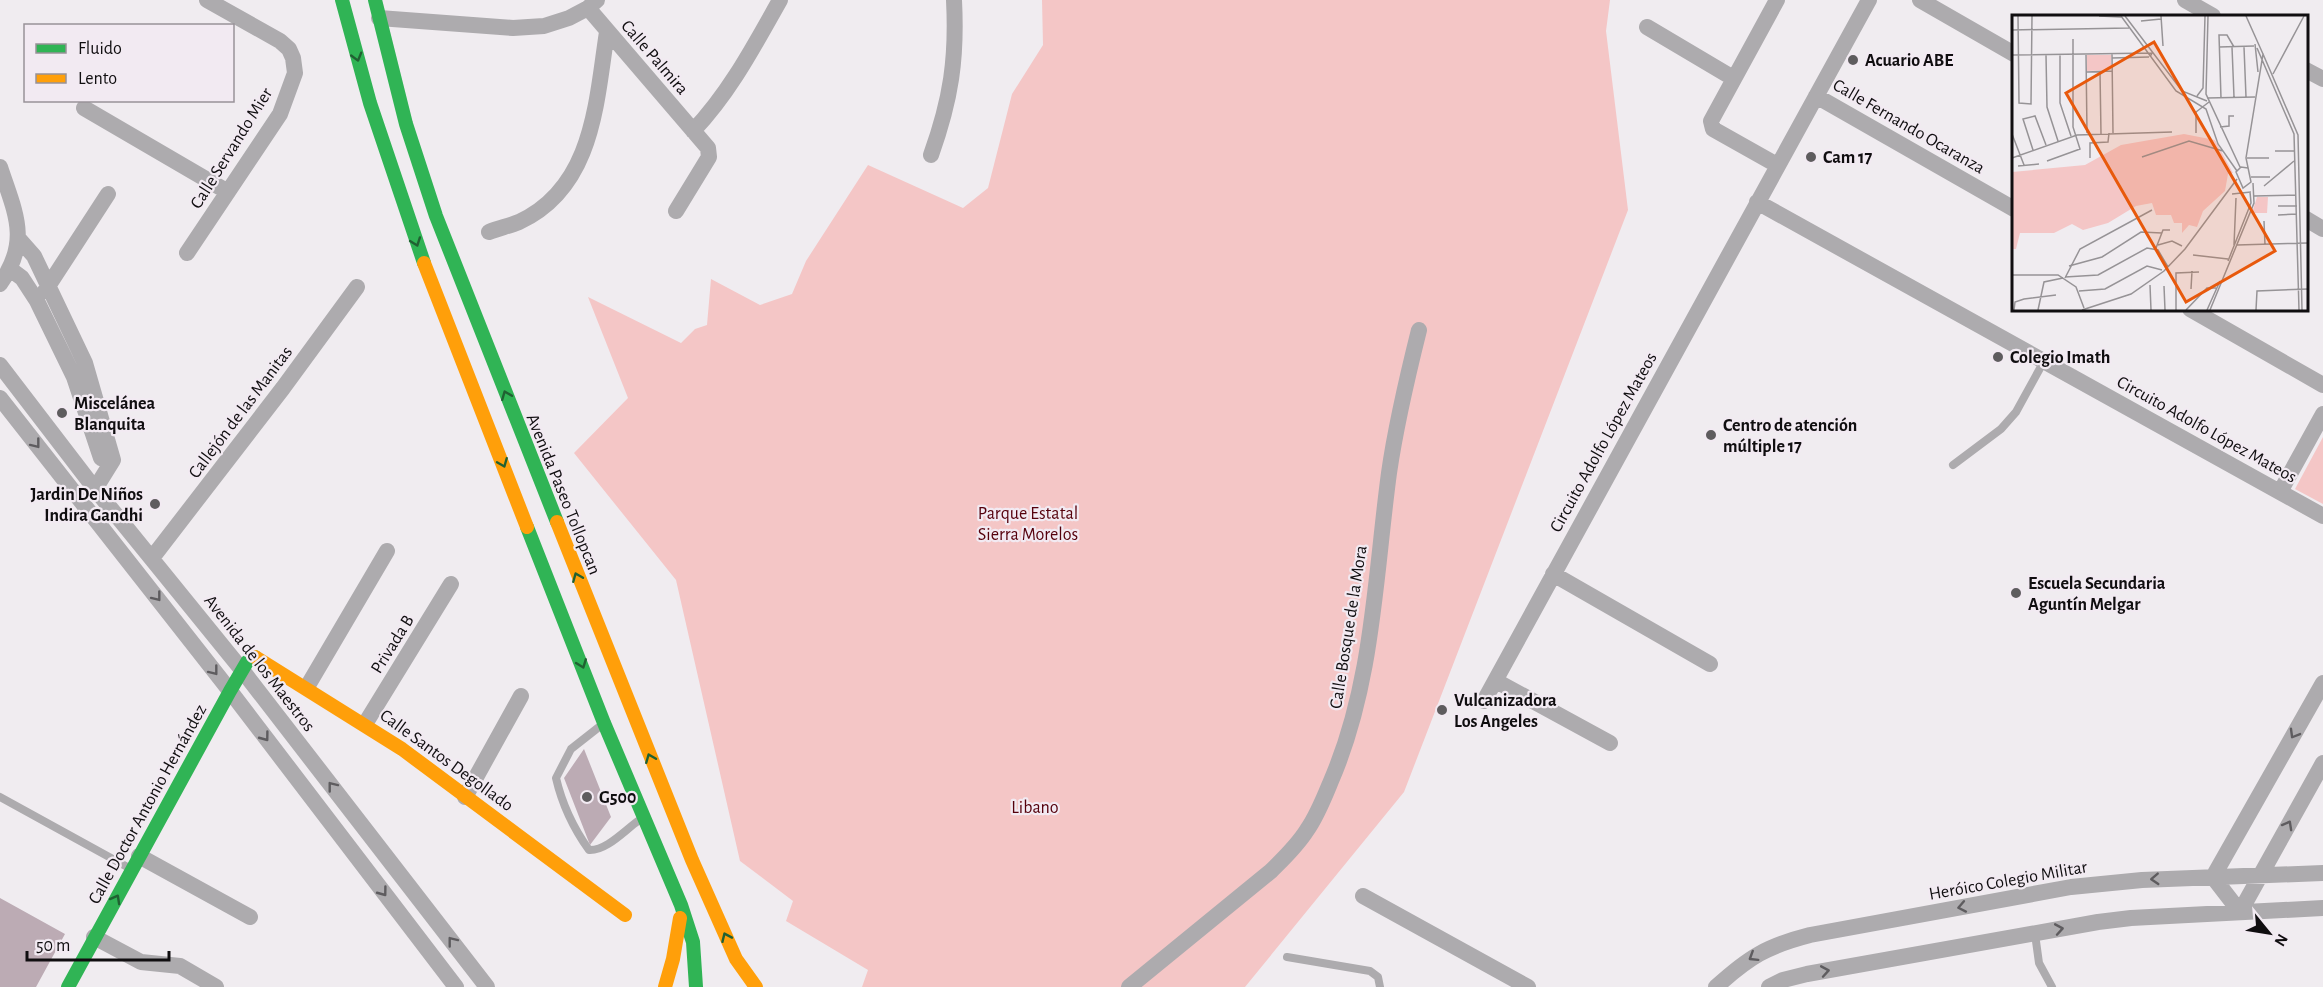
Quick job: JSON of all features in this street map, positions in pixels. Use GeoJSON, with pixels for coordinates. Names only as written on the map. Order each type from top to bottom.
{"type":"FeatureCollection","features":[{"type":"Feature","properties":{"kind":"main road"},"geometry":{"type":"LineString","coordinates":[[342,0],[370,103],[400,198],[604,723],[681,905],[693,942],[696,987]]}},
{"type":"Feature","properties":{"kind":"main road","name":"Avenida Paseo Tollopcan"},"geometry":{"type":"LineString","coordinates":[[375,0],[397,91],[425,189],[692,860],[736,959],[756,987]]}},
{"type":"Feature","properties":{"kind":"main road"},"geometry":{"type":"LineString","coordinates":[[400,198],[425,189]]}},
{"type":"Feature","properties":{"kind":"main road","name":"Calle Santos Degollado"},"geometry":{"type":"LineString","coordinates":[[242,670],[250,658],[258,658],[365,724],[624,915]]}},
{"type":"Feature","properties":{"kind":"main road","name":"Calle Doctor Antonio Hernández"},"geometry":{"type":"LineString","coordinates":[[68,987],[242,670]]}},
{"type":"Feature","properties":{"kind":"main road"},"geometry":{"type":"LineString","coordinates":[[665,987],[674,959],[681,905]]}},
{"type":"Feature","properties":{"kind":"street","name":"Calle Servando Mier"},"geometry":{"type":"LineString","coordinates":[[187,253],[280,114],[295,73],[289,49],[280,41],[207,0]]}},
{"type":"Feature","properties":{"kind":"street"},"geometry":{"type":"LineString","coordinates":[[693,131],[716,106],[734,81],[780,0]]}},
{"type":"Feature","properties":{"kind":"street"},"geometry":{"type":"LineString","coordinates":[[932,155],[945,116],[953,76],[956,39],[954,0]]}},
{"type":"Feature","properties":{"kind":"street"},"geometry":{"type":"LineString","coordinates":[[1777,0],[1711,121],[1713,129],[1777,165]]}},
{"type":"Feature","properties":{"kind":"street","name":"Circuito Adolfo López Mateos"},"geometry":{"type":"LineString","coordinates":[[1484,701],[1869,0]]}},
{"type":"Feature","properties":{"kind":"street"},"geometry":{"type":"LineString","coordinates":[[1920,0],[2012,53]]}},
{"type":"Feature","properties":{"kind":"street"},"geometry":{"type":"LineString","coordinates":[[2185,0],[2211,15]]}},
{"type":"Feature","properties":{"kind":"street"},"geometry":{"type":"LineString","coordinates":[[379,18],[513,28],[544,26],[569,18],[593,4]]}},
{"type":"Feature","properties":{"kind":"street","name":"Calle Palmira"},"geometry":{"type":"LineString","coordinates":[[593,4],[607,32],[708,148],[709,157],[675,211]]}},
{"type":"Feature","properties":{"kind":"street"},"geometry":{"type":"LineString","coordinates":[[1647,27],[1733,78]]}},
{"type":"Feature","properties":{"kind":"street"},"geometry":{"type":"LineString","coordinates":[[489,232],[519,222],[538,210],[557,195],[572,176],[585,151],[592,123],[607,32]]}},
{"type":"Feature","properties":{"kind":"street"},"geometry":{"type":"LineString","coordinates":[[2308,71],[2323,79]]}},
{"type":"Feature","properties":{"kind":"street","name":"Calle Fernando Ocaranza"},"geometry":{"type":"LineString","coordinates":[[1816,96],[2012,208]]}},
{"type":"Feature","properties":{"kind":"street"},"geometry":{"type":"LineString","coordinates":[[84,108],[228,192]]}},
{"type":"Feature","properties":{"kind":"street"},"geometry":{"type":"LineString","coordinates":[[0,167],[13,206],[19,239],[10,269],[0,284]]}},
{"type":"Feature","properties":{"kind":"street"},"geometry":{"type":"LineString","coordinates":[[37,301],[50,286],[108,194]]}},
{"type":"Feature","properties":{"kind":"street","name":"Circuito Adolfo López Mateos"},"geometry":{"type":"LineString","coordinates":[[1757,202],[2323,516]]}},
{"type":"Feature","properties":{"kind":"street"},"geometry":{"type":"LineString","coordinates":[[2308,220],[2323,229]]}},
{"type":"Feature","properties":{"kind":"street"},"geometry":{"type":"LineString","coordinates":[[19,239],[34,256],[50,286],[85,363],[113,460],[95,489]]}},
{"type":"Feature","properties":{"kind":"street"},"geometry":{"type":"LineString","coordinates":[[10,269],[22,278],[37,301],[74,377],[106,471]]}},
{"type":"Feature","properties":{"kind":"street","name":"Callejón de las Manitas"},"geometry":{"type":"LineString","coordinates":[[152,558],[283,388],[357,287]]}},
{"type":"Feature","properties":{"kind":"street"},"geometry":{"type":"LineString","coordinates":[[2192,310],[2323,385]]}},
{"type":"Feature","properties":{"kind":"street","name":"Calle Bosque de la Mora"},"geometry":{"type":"LineString","coordinates":[[1129,987],[1271,871],[1292,850],[1308,829],[1324,799],[1346,747],[1358,705],[1367,658],[1400,402],[1419,330]]}},
{"type":"Feature","properties":{"kind":"street","name":"Avenida de los Maestros"},"geometry":{"type":"LineString","coordinates":[[0,366],[95,489],[242,670],[487,987]]}},
{"type":"Feature","properties":{"kind":"street"},"geometry":{"type":"LineString","coordinates":[[0,398],[230,691],[456,987]]}},
{"type":"Feature","properties":{"kind":"street"},"geometry":{"type":"LineString","coordinates":[[2280,492],[2323,414]]}},
{"type":"Feature","properties":{"kind":"street"},"geometry":{"type":"LineString","coordinates":[[307,687],[387,551]]}},
{"type":"Feature","properties":{"kind":"street"},"geometry":{"type":"LineString","coordinates":[[1553,574],[1710,664]]}},
{"type":"Feature","properties":{"kind":"street","name":"Privada B"},"geometry":{"type":"LineString","coordinates":[[365,724],[452,584]]}},
{"type":"Feature","properties":{"kind":"street"},"geometry":{"type":"LineString","coordinates":[[1496,681],[1610,743]]}},
{"type":"Feature","properties":{"kind":"street"},"geometry":{"type":"LineString","coordinates":[[2240,912],[2213,877],[2323,683]]}},
{"type":"Feature","properties":{"kind":"street"},"geometry":{"type":"LineString","coordinates":[[465,797],[521,696]]}},
{"type":"Feature","properties":{"kind":"street"},"geometry":{"type":"LineString","coordinates":[[2240,912],[2323,763]]}},
{"type":"Feature","properties":{"kind":"street"},"geometry":{"type":"LineString","coordinates":[[135,863],[250,917]]}},
{"type":"Feature","properties":{"kind":"street","name":"Heróico Colegio Militar"},"geometry":{"type":"LineString","coordinates":[[1716,987],[1758,953],[1781,943],[1810,935],[2071,887],[2131,881],[2323,873]]}},
{"type":"Feature","properties":{"kind":"street"},"geometry":{"type":"LineString","coordinates":[[1364,896],[1528,987]]}},
{"type":"Feature","properties":{"kind":"street"},"geometry":{"type":"LineString","coordinates":[[1769,987],[1783,980],[1808,974],[2131,918],[2323,908]]}},
{"type":"Feature","properties":{"kind":"street"},"geometry":{"type":"LineString","coordinates":[[94,937],[141,962],[180,966],[216,987]]}},
{"type":"Feature","properties":{"kind":"lane"},"geometry":{"type":"LineString","coordinates":[[1953,465],[2001,429],[2016,412],[2044,361]]}},
{"type":"Feature","properties":{"kind":"lane"},"geometry":{"type":"LineString","coordinates":[[604,723],[571,749],[556,778],[570,816],[589,850],[596,850],[644,817]]}},
{"type":"Feature","properties":{"kind":"lane"},"geometry":{"type":"LineString","coordinates":[[0,797],[135,863]]}},
{"type":"Feature","properties":{"kind":"lane"},"geometry":{"type":"LineString","coordinates":[[2035,934],[2039,963],[2052,987]]}},
{"type":"Feature","properties":{"kind":"lane"},"geometry":{"type":"LineString","coordinates":[[1287,957],[1370,971],[1378,977],[1380,987]]}},
{"type":"Feature","properties":{"kind":"green space","name":"Parque Estatal Sierra Morelos"},"geometry":{"type":"Polygon","coordinates":[[[1042,0],[1610,0],[1606,31],[1628,210],[1404,792],[1245,987],[862,987],[868,970],[786,921],[793,901],[740,861],[676,580],[574,453],[628,398],[588,297],[681,343],[695,329],[707,325],[711,279],[760,305],[792,294],[806,261],[868,165],[963,208],[988,188],[1012,94],[1043,45],[1042,0]]]}},
{"type":"Feature","properties":{"kind":"green space"},"geometry":{"type":"Polygon","coordinates":[[[2323,437],[2323,504],[2295,489],[2323,437]]]}},
{"type":"Feature","properties":{"kind":"building","name":"G500"},"geometry":{"type":"Polygon","coordinates":[[[584,749],[611,817],[590,845],[564,778],[584,749]]]}},
{"type":"Feature","properties":{"kind":"building"},"geometry":{"type":"Polygon","coordinates":[[[0,898],[65,934],[36,987],[0,987],[0,898]]]}},
{"type":"Feature","properties":{"kind":"traffic: fast"},"geometry":{"type":"LineString","coordinates":[[342,0],[370,103],[424,263]]}},
{"type":"Feature","properties":{"kind":"traffic: fast"},"geometry":{"type":"LineString","coordinates":[[375,0],[406,124],[436,216],[557,522]]}},
{"type":"Feature","properties":{"kind":"traffic: fast"},"geometry":{"type":"LineString","coordinates":[[527,527],[604,723],[681,905],[693,942],[696,987]]}},
{"type":"Feature","properties":{"kind":"traffic: fast"},"geometry":{"type":"LineString","coordinates":[[68,987],[230,691],[247,662],[255,657]]}},
{"type":"Feature","properties":{"kind":"traffic: slow"},"geometry":{"type":"LineString","coordinates":[[424,263],[527,527]]}},
{"type":"Feature","properties":{"kind":"traffic: slow"},"geometry":{"type":"LineString","coordinates":[[557,522],[692,860],[736,959],[756,987]]}},
{"type":"Feature","properties":{"kind":"traffic: slow"},"geometry":{"type":"LineString","coordinates":[[255,657],[402,749],[625,915]]}},
{"type":"Feature","properties":{"kind":"traffic: slow"},"geometry":{"type":"LineString","coordinates":[[665,987],[673,959],[680,918]]}},
{"type":"Feature","properties":{"kind":"place","name":"Acuario ABE"},"geometry":{"type":"Point","coordinates":[1853,60]}},
{"type":"Feature","properties":{"kind":"place","name":"Cam 17"},"geometry":{"type":"Point","coordinates":[1811,157]}},
{"type":"Feature","properties":{"kind":"place","name":"Colegio Imath"},"geometry":{"type":"Point","coordinates":[1998,357]}},
{"type":"Feature","properties":{"kind":"place","name":"Miscelánea Blanquita"},"geometry":{"type":"Point","coordinates":[62,413]}},
{"type":"Feature","properties":{"kind":"place","name":"Centro de atención múltiple 17"},"geometry":{"type":"Point","coordinates":[1711,435]}},
{"type":"Feature","properties":{"kind":"place","name":"Jardin De Niños Indira Gandhi"},"geometry":{"type":"Point","coordinates":[155,504]}},
{"type":"Feature","properties":{"kind":"place","name":"Escuela Secundaria Aguntín Melgar"},"geometry":{"type":"Point","coordinates":[2016,593]}},
{"type":"Feature","properties":{"kind":"place","name":"Vulcanizadora Los Angeles"},"geometry":{"type":"Point","coordinates":[1442,710]}},
{"type":"Feature","properties":{"kind":"place","name":"G500"},"geometry":{"type":"Point","coordinates":[587,797]}},
{"type":"Feature","properties":{"kind":"park label","name":"Libano"},"geometry":{"type":"Point","coordinates":[1035,807]}}]}
